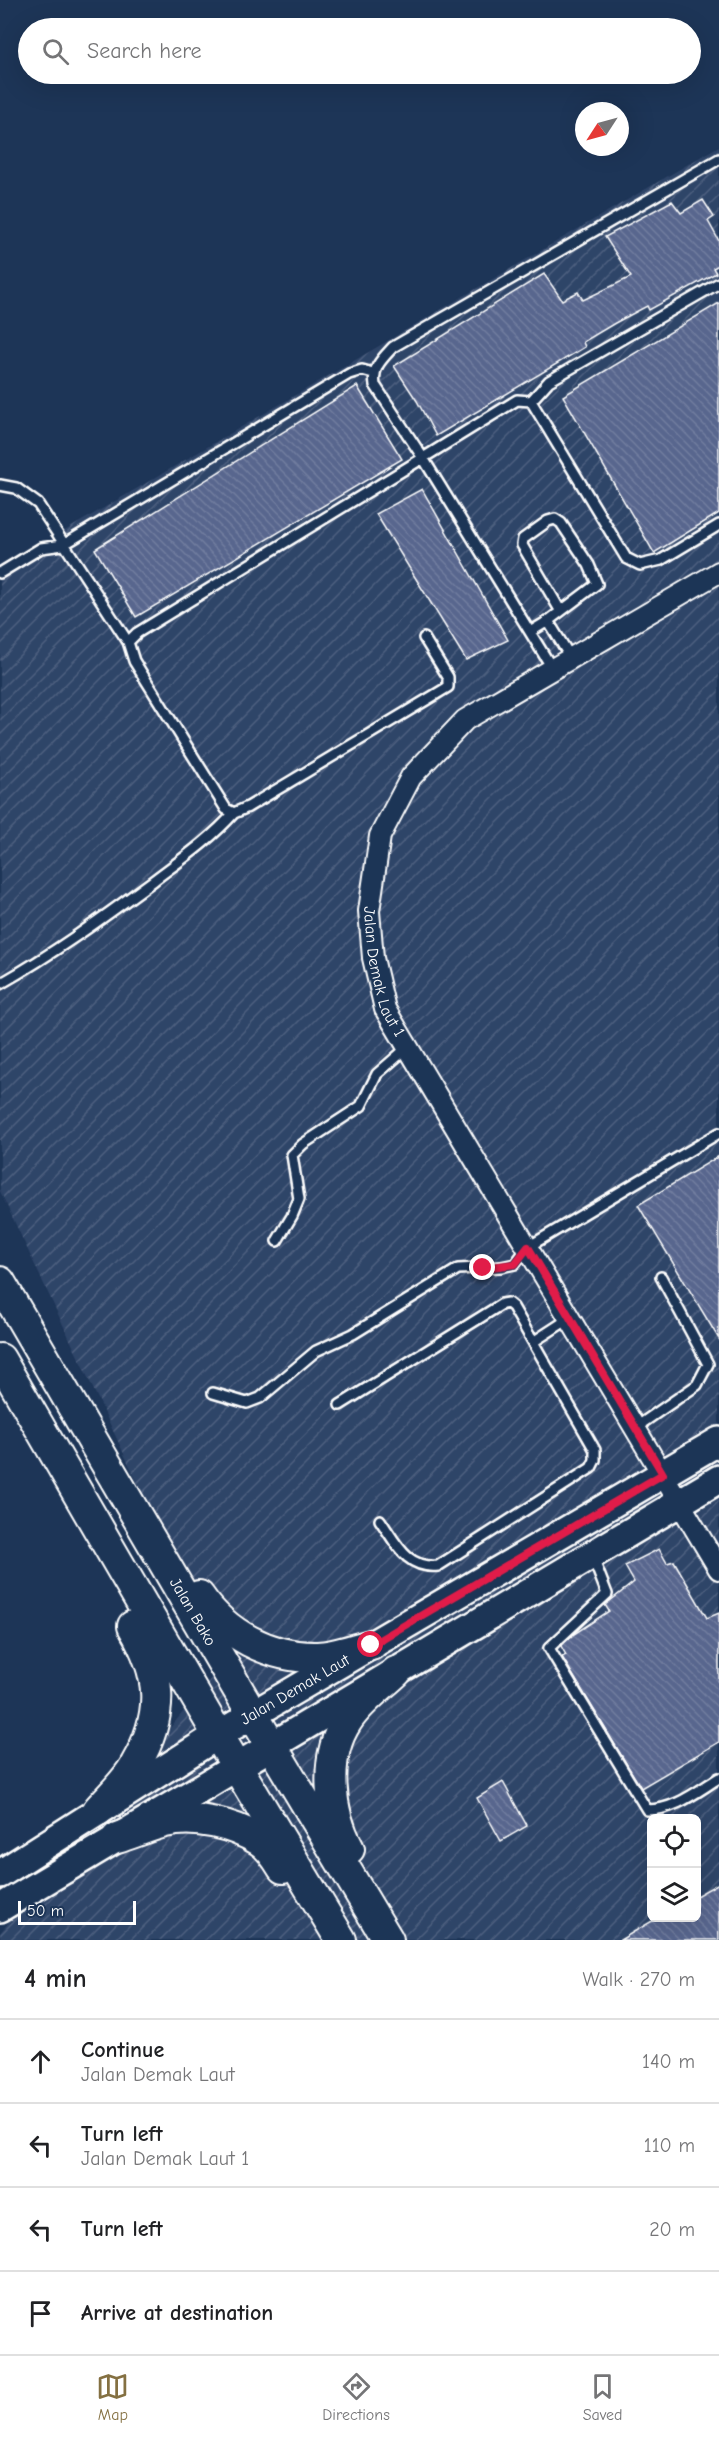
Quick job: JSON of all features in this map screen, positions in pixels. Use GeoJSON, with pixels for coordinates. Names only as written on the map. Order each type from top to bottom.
{"type":"FeatureCollection","features":[{"type":"Feature","properties":{"kind":"main road"},"geometry":{"type":"LineString","coordinates":[[0,1260],[200,1598],[215,1617],[256,1645],[274,1651],[318,1658],[371,1645]]}},
{"type":"Feature","properties":{"kind":"main road","name":"Jalan Bako"},"geometry":{"type":"LineString","coordinates":[[0,1282],[253,1715],[388,1940]]}},
{"type":"Feature","properties":{"kind":"main road"},"geometry":{"type":"LineString","coordinates":[[0,1359],[218,1735],[342,1940]]}},
{"type":"Feature","properties":{"kind":"main road"},"geometry":{"type":"LineString","coordinates":[[0,1397],[148,1650],[155,1674],[155,1713],[136,1766],[98,1810]]}},
{"type":"Feature","properties":{"kind":"main road","name":"Jalan Demak Laut"},"geometry":{"type":"LineString","coordinates":[[0,1874],[218,1735],[719,1442]]}},
{"type":"Feature","properties":{"kind":"main road"},"geometry":{"type":"LineString","coordinates":[[0,1908],[719,1479]]}},
{"type":"Feature","properties":{"kind":"main road"},"geometry":{"type":"LineString","coordinates":[[396,1672],[347,1719],[333,1755],[333,1805],[345,1842],[400,1940]]}},
{"type":"Feature","properties":{"kind":"main road"},"geometry":{"type":"LineString","coordinates":[[117,1838],[165,1822],[189,1819],[218,1824],[260,1840],[276,1856],[326,1940]]}},
{"type":"Feature","properties":{"kind":"street","name":"Jalan Demak Laut 1"},"geometry":{"type":"LineString","coordinates":[[719,572],[465,720],[411,777],[380,836],[369,911],[373,958],[386,1009],[719,1569]]}},
{"type":"Feature","properties":{"kind":"lane"},"geometry":{"type":"LineString","coordinates":[[552,668],[423,458],[375,385],[373,373],[393,347],[719,159]]}},
{"type":"Feature","properties":{"kind":"lane"},"geometry":{"type":"LineString","coordinates":[[128,642],[137,633],[517,400],[531,400],[549,381],[719,283]]}},
{"type":"Feature","properties":{"kind":"lane"},"geometry":{"type":"LineString","coordinates":[[0,573],[42,548],[63,545],[349,374],[362,370],[373,373]]}},
{"type":"Feature","properties":{"kind":"lane"},"geometry":{"type":"LineString","coordinates":[[531,400],[626,558],[640,565],[661,560],[719,525]]}},
{"type":"Feature","properties":{"kind":"lane"},"geometry":{"type":"LineString","coordinates":[[0,485],[16,488],[38,504],[128,642],[134,661],[226,809],[234,813]]}},
{"type":"Feature","properties":{"kind":"lane"},"geometry":{"type":"LineString","coordinates":[[530,632],[597,584],[583,556],[561,523],[555,519],[548,521],[523,539],[522,545],[560,610]]}},
{"type":"Feature","properties":{"kind":"lane"},"geometry":{"type":"LineString","coordinates":[[548,621],[571,658]]}},
{"type":"Feature","properties":{"kind":"lane"},"geometry":{"type":"LineString","coordinates":[[0,984],[99,919],[176,864],[212,837],[234,813],[248,807],[448,687],[448,677],[424,638]]}},
{"type":"Feature","properties":{"kind":"lane"},"geometry":{"type":"LineString","coordinates":[[278,1241],[299,1199],[292,1155],[303,1144],[361,1106],[377,1074],[408,1047]]}},
{"type":"Feature","properties":{"kind":"lane"},"geometry":{"type":"LineString","coordinates":[[213,1393],[247,1403],[260,1398],[316,1351],[353,1334],[458,1269],[515,1264],[528,1247],[719,1132]]}},
{"type":"Feature","properties":{"kind":"lane"},"geometry":{"type":"LineString","coordinates":[[635,1428],[697,1385],[708,1365],[661,1278]]}},
{"type":"Feature","properties":{"kind":"lane"},"geometry":{"type":"LineString","coordinates":[[340,1405],[502,1304],[508,1303],[513,1307],[595,1450],[595,1460],[591,1468],[438,1566],[424,1567],[415,1564],[402,1553],[380,1520]]}},
{"type":"Feature","properties":{"kind":"lane"},"geometry":{"type":"LineString","coordinates":[[533,1342],[570,1318]]}},
{"type":"Feature","properties":{"kind":"lane"},"geometry":{"type":"LineString","coordinates":[[592,1555],[607,1594],[549,1648],[647,1810],[663,1810],[672,1807],[719,1778]]}},
{"type":"Feature","properties":{"kind":"shaded area"},"geometry":{"type":"Polygon","coordinates":[[[719,146],[719,1940],[0,1940],[0,1933],[223,1664],[0,1191],[0,569],[719,146]]]}},
{"type":"Feature","properties":{"kind":"building"},"geometry":{"type":"Polygon","coordinates":[[[703,200],[714,217],[708,221],[719,241],[719,265],[713,268],[716,273],[649,310],[647,306],[615,323],[583,342],[585,347],[436,436],[394,366],[544,274],[562,300],[578,292],[583,300],[631,277],[605,237],[672,201],[681,213],[703,200]]]}},
{"type":"Feature","properties":{"kind":"building"},"geometry":{"type":"Polygon","coordinates":[[[719,303],[719,513],[654,553],[563,396],[719,303]]]}},
{"type":"Feature","properties":{"kind":"building"},"geometry":{"type":"Polygon","coordinates":[[[357,386],[402,459],[136,617],[95,549],[357,386]]]}},
{"type":"Feature","properties":{"kind":"building"},"geometry":{"type":"Polygon","coordinates":[[[422,489],[508,640],[466,660],[376,514],[422,489]]]}},
{"type":"Feature","properties":{"kind":"building"},"geometry":{"type":"Polygon","coordinates":[[[719,1156],[719,1339],[638,1205],[719,1156]]]}},
{"type":"Feature","properties":{"kind":"building"},"geometry":{"type":"Polygon","coordinates":[[[659,1549],[667,1563],[674,1561],[707,1618],[719,1613],[719,1742],[641,1788],[562,1657],[566,1655],[561,1646],[574,1634],[609,1611],[605,1605],[634,1582],[625,1566],[659,1549]]]}},
{"type":"Feature","properties":{"kind":"building"},"geometry":{"type":"Polygon","coordinates":[[[503,1782],[527,1826],[501,1841],[477,1798],[503,1782]]]}},
{"type":"Feature","properties":{"kind":"building"},"geometry":{"type":"Polygon","coordinates":[[[719,1883],[719,1940],[620,1940],[651,1922],[701,1922],[701,1893],[719,1883]]]}},
{"type":"Feature","properties":{"kind":"route"},"geometry":{"type":"LineString","coordinates":[[371,1645],[663,1474],[528,1247],[515,1264],[483,1268]]}}]}
